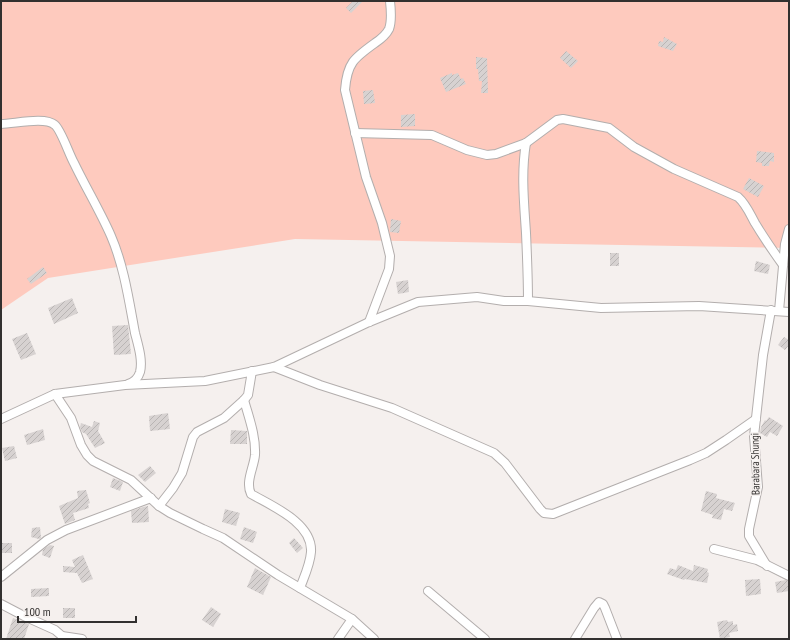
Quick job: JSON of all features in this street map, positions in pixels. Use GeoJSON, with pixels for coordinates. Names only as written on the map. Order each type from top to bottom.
{"type":"FeatureCollection","features":[{"type":"Feature","properties":{"kind":"street"},"geometry":{"type":"LineString","coordinates":[[369,322],[389,269],[390,256],[382,223],[366,177],[345,90],[346,77],[351,64],[359,54],[384,36],[388,30],[391,20],[390,1]]}},
{"type":"Feature","properties":{"kind":"street"},"geometry":{"type":"LineString","coordinates":[[355,133],[432,135],[467,150],[487,155],[496,154],[526,143],[556,120],[569,120],[609,128],[634,146],[674,169],[738,197],[745,203],[754,221],[783,266]]}},
{"type":"Feature","properties":{"kind":"street"},"geometry":{"type":"LineString","coordinates":[[1,124],[40,121],[55,124],[73,162],[101,213],[112,238],[123,273],[141,366],[140,374],[135,381],[125,385]]}},
{"type":"Feature","properties":{"kind":"street"},"geometry":{"type":"LineString","coordinates":[[526,143],[523,160],[523,187],[528,301]]}},
{"type":"Feature","properties":{"kind":"street","name":"Barabara Shungi"},"geometry":{"type":"LineString","coordinates":[[767,566],[749,536],[749,529],[758,487],[754,436],[763,355],[775,311],[783,266],[785,244],[789,229]]}},
{"type":"Feature","properties":{"kind":"street"},"geometry":{"type":"LineString","coordinates":[[1,419],[55,394],[125,385],[205,381],[274,367],[369,322],[418,302],[477,297],[504,301],[528,301],[601,308],[699,306],[789,312]]}},
{"type":"Feature","properties":{"kind":"street"},"geometry":{"type":"LineString","coordinates":[[274,367],[320,385],[392,408],[494,453],[505,463],[540,509],[549,514],[554,514],[690,460],[719,444],[756,419]]}},
{"type":"Feature","properties":{"kind":"street"},"geometry":{"type":"LineString","coordinates":[[159,506],[182,473],[193,437],[197,432],[224,418],[244,400],[248,395],[252,371]]}},
{"type":"Feature","properties":{"kind":"street"},"geometry":{"type":"LineString","coordinates":[[55,394],[71,418],[81,445],[93,461],[130,480],[159,506],[187,522],[223,538],[272,571],[352,620],[374,639]]}},
{"type":"Feature","properties":{"kind":"street"},"geometry":{"type":"LineString","coordinates":[[244,400],[255,445],[255,457],[248,484],[249,490],[251,494],[286,514],[299,524],[310,542],[311,551],[308,566],[300,588]]}},
{"type":"Feature","properties":{"kind":"street"},"geometry":{"type":"LineString","coordinates":[[1,577],[47,540],[66,530],[151,498]]}},
{"type":"Feature","properties":{"kind":"street"},"geometry":{"type":"LineString","coordinates":[[714,549],[757,560],[789,576]]}},
{"type":"Feature","properties":{"kind":"street"},"geometry":{"type":"LineString","coordinates":[[428,591],[485,639]]}},
{"type":"Feature","properties":{"kind":"street"},"geometry":{"type":"LineString","coordinates":[[575,639],[599,602],[603,604],[617,639]]}},
{"type":"Feature","properties":{"kind":"street"},"geometry":{"type":"LineString","coordinates":[[1,604],[55,630],[62,638],[82,639]]}},
{"type":"Feature","properties":{"kind":"street"},"geometry":{"type":"LineString","coordinates":[[338,639],[352,620]]}},
{"type":"Feature","properties":{"kind":"shaded area"},"geometry":{"type":"Polygon","coordinates":[[[1,1],[789,1],[789,248],[295,239],[48,278],[1,310],[1,1]]]}},
{"type":"Feature","properties":{"kind":"building"},"geometry":{"type":"Polygon","coordinates":[[[353,1],[363,1],[351,13],[346,8],[353,1]]]}},
{"type":"Feature","properties":{"kind":"building"},"geometry":{"type":"Polygon","coordinates":[[[664,37],[677,44],[673,51],[658,46],[659,41],[663,42],[664,37]]]}},
{"type":"Feature","properties":{"kind":"building"},"geometry":{"type":"Polygon","coordinates":[[[566,51],[578,61],[571,68],[560,58],[566,51]]]}},
{"type":"Feature","properties":{"kind":"building"},"geometry":{"type":"Polygon","coordinates":[[[476,57],[487,58],[488,93],[481,93],[482,81],[479,81],[478,69],[476,69],[476,57]]]}},
{"type":"Feature","properties":{"kind":"building"},"geometry":{"type":"Polygon","coordinates":[[[452,73],[452,75],[458,73],[466,84],[446,92],[440,78],[452,73]]]}},
{"type":"Feature","properties":{"kind":"building"},"geometry":{"type":"Polygon","coordinates":[[[373,90],[375,103],[364,104],[363,91],[373,90]]]}},
{"type":"Feature","properties":{"kind":"building"},"geometry":{"type":"Polygon","coordinates":[[[415,114],[415,126],[401,127],[401,115],[415,114]]]}},
{"type":"Feature","properties":{"kind":"building"},"geometry":{"type":"Polygon","coordinates":[[[757,151],[774,153],[774,162],[770,161],[769,166],[762,166],[762,163],[756,162],[757,151]]]}},
{"type":"Feature","properties":{"kind":"building"},"geometry":{"type":"Polygon","coordinates":[[[749,178],[764,186],[758,197],[743,189],[749,178]]]}},
{"type":"Feature","properties":{"kind":"building"},"geometry":{"type":"Polygon","coordinates":[[[391,219],[401,221],[399,233],[390,232],[391,219]]]}},
{"type":"Feature","properties":{"kind":"building"},"geometry":{"type":"Polygon","coordinates":[[[610,253],[619,253],[619,266],[610,266],[610,253]]]}},
{"type":"Feature","properties":{"kind":"building"},"geometry":{"type":"Polygon","coordinates":[[[756,261],[770,265],[768,274],[754,271],[756,261]]]}},
{"type":"Feature","properties":{"kind":"building"},"geometry":{"type":"Polygon","coordinates":[[[43,267],[47,273],[31,284],[27,279],[43,267]]]}},
{"type":"Feature","properties":{"kind":"building"},"geometry":{"type":"Polygon","coordinates":[[[408,280],[409,292],[398,294],[396,282],[408,280]]]}},
{"type":"Feature","properties":{"kind":"building"},"geometry":{"type":"Polygon","coordinates":[[[72,298],[78,313],[54,324],[48,308],[72,298]]]}},
{"type":"Feature","properties":{"kind":"building"},"geometry":{"type":"Polygon","coordinates":[[[128,325],[131,354],[114,355],[112,326],[128,325]]]}},
{"type":"Feature","properties":{"kind":"building"},"geometry":{"type":"Polygon","coordinates":[[[27,333],[36,354],[21,360],[12,339],[27,333]]]}},
{"type":"Feature","properties":{"kind":"building"},"geometry":{"type":"Polygon","coordinates":[[[784,337],[789,340],[789,345],[785,350],[778,345],[784,337]]]}},
{"type":"Feature","properties":{"kind":"building"},"geometry":{"type":"Polygon","coordinates":[[[168,413],[170,429],[150,431],[149,416],[168,413]]]}},
{"type":"Feature","properties":{"kind":"building"},"geometry":{"type":"Polygon","coordinates":[[[769,417],[783,426],[777,436],[770,432],[767,437],[760,433],[761,427],[765,420],[766,421],[769,417]]]}},
{"type":"Feature","properties":{"kind":"building"},"geometry":{"type":"Polygon","coordinates":[[[94,421],[100,423],[98,431],[105,443],[95,448],[86,434],[82,432],[80,427],[81,423],[92,427],[94,421]]]}},
{"type":"Feature","properties":{"kind":"building"},"geometry":{"type":"Polygon","coordinates":[[[43,429],[45,440],[27,445],[24,435],[43,429]]]}},
{"type":"Feature","properties":{"kind":"building"},"geometry":{"type":"Polygon","coordinates":[[[231,430],[247,431],[247,444],[230,444],[231,430]]]}},
{"type":"Feature","properties":{"kind":"building"},"geometry":{"type":"Polygon","coordinates":[[[14,446],[17,458],[5,461],[2,448],[14,446]]]}},
{"type":"Feature","properties":{"kind":"building"},"geometry":{"type":"Polygon","coordinates":[[[150,466],[156,473],[145,482],[138,475],[150,466]]]}},
{"type":"Feature","properties":{"kind":"building"},"geometry":{"type":"Polygon","coordinates":[[[113,478],[123,482],[120,491],[110,487],[113,478]]]}},
{"type":"Feature","properties":{"kind":"building"},"geometry":{"type":"Polygon","coordinates":[[[86,490],[90,503],[88,504],[89,508],[73,513],[75,520],[65,524],[59,506],[78,498],[77,491],[86,490]]]}},
{"type":"Feature","properties":{"kind":"building"},"geometry":{"type":"Polygon","coordinates":[[[706,491],[717,494],[716,498],[735,503],[732,511],[724,509],[721,520],[712,518],[713,515],[701,511],[706,491]]]}},
{"type":"Feature","properties":{"kind":"building"},"geometry":{"type":"Polygon","coordinates":[[[148,506],[149,522],[132,523],[131,511],[148,506]]]}},
{"type":"Feature","properties":{"kind":"building"},"geometry":{"type":"Polygon","coordinates":[[[225,509],[240,513],[236,526],[222,522],[225,509]]]}},
{"type":"Feature","properties":{"kind":"building"},"geometry":{"type":"Polygon","coordinates":[[[40,527],[41,538],[31,537],[32,528],[40,527]]]}},
{"type":"Feature","properties":{"kind":"building"},"geometry":{"type":"Polygon","coordinates":[[[244,527],[257,532],[253,543],[240,539],[244,527]]]}},
{"type":"Feature","properties":{"kind":"building"},"geometry":{"type":"Polygon","coordinates":[[[294,538],[303,548],[297,553],[289,543],[294,538]]]}},
{"type":"Feature","properties":{"kind":"building"},"geometry":{"type":"Polygon","coordinates":[[[1,543],[12,543],[12,553],[1,553],[1,543]]]}},
{"type":"Feature","properties":{"kind":"building"},"geometry":{"type":"Polygon","coordinates":[[[50,545],[54,546],[50,558],[42,555],[43,550],[50,545]]]}},
{"type":"Feature","properties":{"kind":"building"},"geometry":{"type":"Polygon","coordinates":[[[83,555],[93,579],[82,583],[77,573],[63,572],[63,566],[75,567],[72,560],[83,555]]]}},
{"type":"Feature","properties":{"kind":"building"},"geometry":{"type":"Polygon","coordinates":[[[678,565],[693,571],[694,565],[708,569],[707,572],[709,573],[707,583],[684,580],[667,574],[670,568],[676,570],[678,565]]]}},
{"type":"Feature","properties":{"kind":"building"},"geometry":{"type":"Polygon","coordinates":[[[255,568],[271,577],[263,595],[247,587],[255,568]]]}},
{"type":"Feature","properties":{"kind":"building"},"geometry":{"type":"Polygon","coordinates":[[[760,579],[761,594],[746,596],[745,580],[760,579]]]}},
{"type":"Feature","properties":{"kind":"building"},"geometry":{"type":"Polygon","coordinates":[[[786,580],[789,581],[789,591],[777,593],[775,582],[786,580]]]}},
{"type":"Feature","properties":{"kind":"building"},"geometry":{"type":"Polygon","coordinates":[[[49,588],[49,596],[31,597],[31,589],[49,588]]]}},
{"type":"Feature","properties":{"kind":"building"},"geometry":{"type":"Polygon","coordinates":[[[211,607],[221,614],[213,627],[202,620],[211,607]]]}},
{"type":"Feature","properties":{"kind":"building"},"geometry":{"type":"Polygon","coordinates":[[[63,608],[75,608],[75,618],[63,618],[63,608]]]}},
{"type":"Feature","properties":{"kind":"building"},"geometry":{"type":"Polygon","coordinates":[[[13,618],[29,624],[24,639],[6,639],[13,618]]]}},
{"type":"Feature","properties":{"kind":"building"},"geometry":{"type":"Polygon","coordinates":[[[727,620],[728,622],[733,621],[733,625],[737,624],[738,631],[729,633],[730,637],[720,639],[717,622],[727,620]]]}}]}
